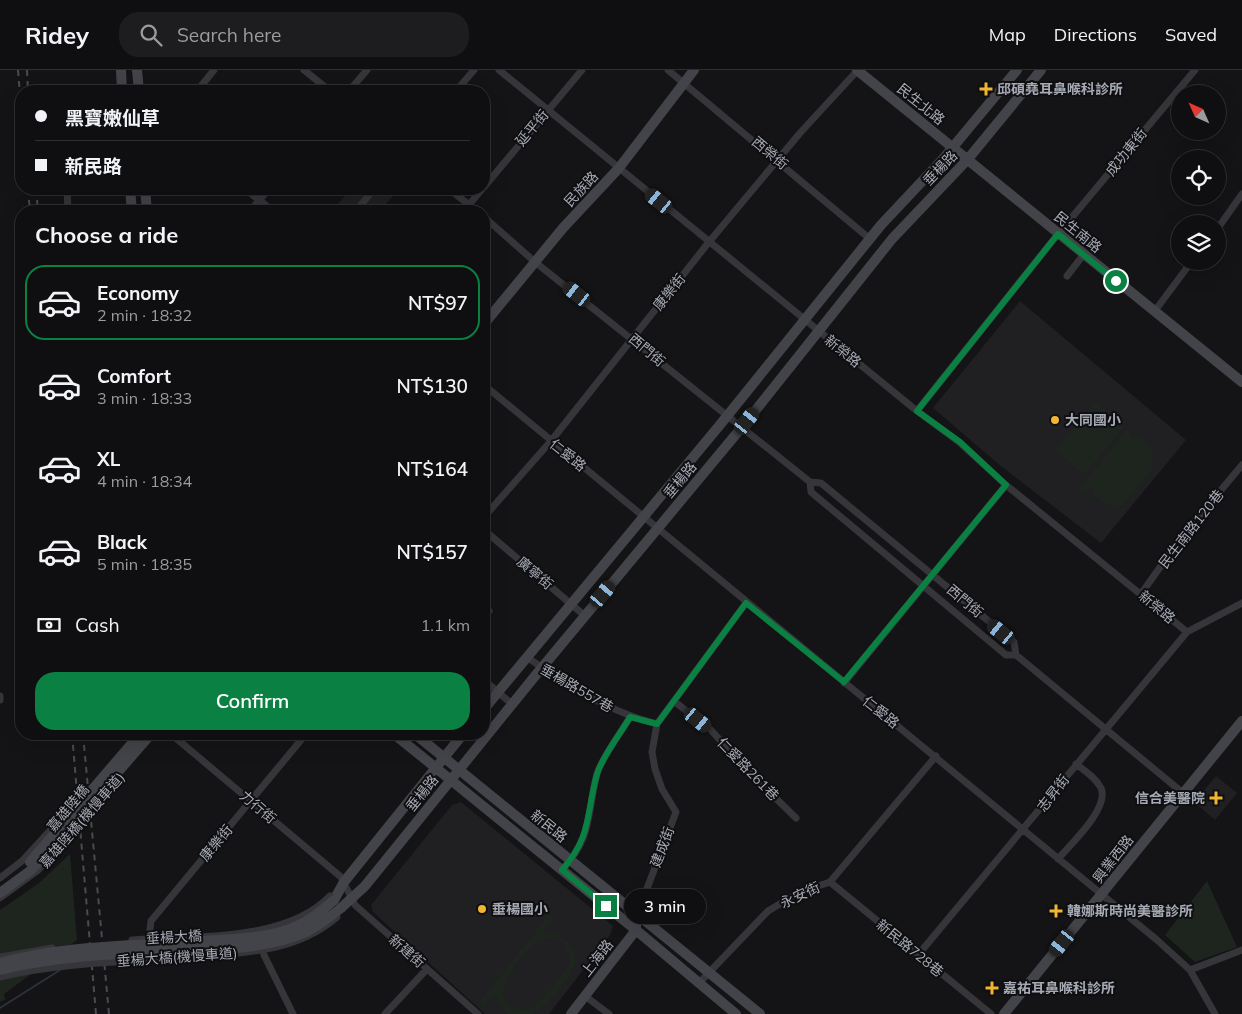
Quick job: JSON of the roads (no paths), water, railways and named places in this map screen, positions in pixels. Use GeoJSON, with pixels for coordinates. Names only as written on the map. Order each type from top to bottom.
{"type":"FeatureCollection","features":[{"type":"Feature","properties":{"kind":"street"},"geometry":{"type":"LineString","coordinates":[[121,85],[122,70]]}},
{"type":"Feature","properties":{"kind":"street"},"geometry":{"type":"LineString","coordinates":[[137,70],[138,85]]}},
{"type":"Feature","properties":{"kind":"street"},"geometry":{"type":"LineString","coordinates":[[202,85],[214,70]]}},
{"type":"Feature","properties":{"kind":"street"},"geometry":{"type":"LineString","coordinates":[[304,70],[323,85]]}},
{"type":"Feature","properties":{"kind":"street"},"geometry":{"type":"LineString","coordinates":[[354,85],[367,70]]}},
{"type":"Feature","properties":{"kind":"street"},"geometry":{"type":"LineString","coordinates":[[461,85],[474,70]]}},
{"type":"Feature","properties":{"kind":"street","name":"新榮路"},"geometry":{"type":"LineString","coordinates":[[499,70],[917,411],[960,442],[1006,485],[1187,632]]}},
{"type":"Feature","properties":{"kind":"street","name":"延平街"},"geometry":{"type":"LineString","coordinates":[[490,179],[582,70]]}},
{"type":"Feature","properties":{"kind":"street","name":"西榮街"},"geometry":{"type":"LineString","coordinates":[[668,70],[778,160],[870,239]]}},
{"type":"Feature","properties":{"kind":"street","name":"民族路"},"geometry":{"type":"LineString","coordinates":[[490,317],[563,228],[619,168],[694,70]]}},
{"type":"Feature","properties":{"kind":"street","name":"民生北路"},"geometry":{"type":"LineString","coordinates":[[857,70],[968,159]]}},
{"type":"Feature","properties":{"kind":"street","name":"康樂街"},"geometry":{"type":"LineString","coordinates":[[490,510],[551,441],[709,242],[857,70]]}},
{"type":"Feature","properties":{"kind":"street","name":"垂楊路"},"geometry":{"type":"LineString","coordinates":[[490,702],[726,417],[870,239],[953,147],[1017,70]]}},
{"type":"Feature","properties":{"kind":"street","name":"垂楊路"},"geometry":{"type":"LineString","coordinates":[[490,731],[742,428],[892,239],[968,159],[1041,70]]}},
{"type":"Feature","properties":{"kind":"street","name":"成功東街"},"geometry":{"type":"LineString","coordinates":[[917,411],[1058,234],[1195,70]]}},
{"type":"Feature","properties":{"kind":"street","name":"民生南路"},"geometry":{"type":"LineString","coordinates":[[968,159],[1242,382]]}},
{"type":"Feature","properties":{"kind":"street"},"geometry":{"type":"LineString","coordinates":[[1226,217],[1242,194]]}},
{"type":"Feature","properties":{"kind":"street"},"geometry":{"type":"LineString","coordinates":[[253,195],[266,205]]}},
{"type":"Feature","properties":{"kind":"street"},"geometry":{"type":"LineString","coordinates":[[255,205],[264,195]]}},
{"type":"Feature","properties":{"kind":"street"},"geometry":{"type":"LineString","coordinates":[[361,205],[369,195]]}},
{"type":"Feature","properties":{"kind":"street"},"geometry":{"type":"LineString","coordinates":[[456,195],[469,205]]}},
{"type":"Feature","properties":{"kind":"street","name":"延平街"},"geometry":{"type":"LineString","coordinates":[[469,205],[477,195]]}},
{"type":"Feature","properties":{"kind":"street","name":"西門街"},"geometry":{"type":"LineString","coordinates":[[490,223],[726,417],[810,482],[821,482],[1014,642],[1016,655]]}},
{"type":"Feature","properties":{"kind":"street"},"geometry":{"type":"LineString","coordinates":[[1067,276],[1084,254]]}},
{"type":"Feature","properties":{"kind":"street"},"geometry":{"type":"LineString","coordinates":[[1154,312],[1185,270]]}},
{"type":"Feature","properties":{"kind":"street","name":"仁愛路"},"geometry":{"type":"LineString","coordinates":[[490,391],[746,603],[936,756],[1190,970],[1216,1014]]}},
{"type":"Feature","properties":{"kind":"street","name":"民生南路120巷"},"geometry":{"type":"LineString","coordinates":[[1141,594],[1180,539],[1242,465]]}},
{"type":"Feature","properties":{"kind":"street","name":"西門街"},"geometry":{"type":"LineString","coordinates":[[810,482],[811,492],[1006,655],[1016,655],[1183,793]]}},
{"type":"Feature","properties":{"kind":"street"},"geometry":{"type":"LineString","coordinates":[[844,682],[1006,485]]}},
{"type":"Feature","properties":{"kind":"street","name":"廣寧街"},"geometry":{"type":"LineString","coordinates":[[490,535],[585,616]]}},
{"type":"Feature","properties":{"kind":"street"},"geometry":{"type":"LineString","coordinates":[[657,724],[676,702],[746,603]]}},
{"type":"Feature","properties":{"kind":"street"},"geometry":{"type":"LineString","coordinates":[[1187,632],[1242,603]]}},
{"type":"Feature","properties":{"kind":"street","name":"志昇街"},"geometry":{"type":"LineString","coordinates":[[918,955],[1187,632]]}},
{"type":"Feature","properties":{"kind":"street","name":"垂楊路557巷"},"geometry":{"type":"LineString","coordinates":[[527,657],[586,695],[630,717],[657,724]]}},
{"type":"Feature","properties":{"kind":"street"},"geometry":{"type":"LineString","coordinates":[[490,685],[512,704]]}},
{"type":"Feature","properties":{"kind":"street","name":"仁愛路261巷"},"geometry":{"type":"LineString","coordinates":[[676,702],[710,729],[750,773],[796,818]]}},
{"type":"Feature","properties":{"kind":"street"},"geometry":{"type":"LineString","coordinates":[[562,870],[580,848],[586,832],[598,772],[630,717]]}},
{"type":"Feature","properties":{"kind":"street","name":"興業西路"},"geometry":{"type":"LineString","coordinates":[[1004,1014],[1242,721]]}},
{"type":"Feature","properties":{"kind":"street","name":"建成街"},"geometry":{"type":"LineString","coordinates":[[637,915],[676,812],[662,789],[655,769],[652,752],[657,724]]}},
{"type":"Feature","properties":{"kind":"street","name":"嘉雄陸橋(機慢車道)"},"geometry":{"type":"LineString","coordinates":[[0,878],[22,862],[130,740]]}},
{"type":"Feature","properties":{"kind":"street","name":"嘉雄陸橋"},"geometry":{"type":"LineString","coordinates":[[0,885],[30,862],[135,740]]}},
{"type":"Feature","properties":{"kind":"street","name":"嘉雄陸橋"},"geometry":{"type":"LineString","coordinates":[[0,892],[30,871],[44,857],[146,740]]}},
{"type":"Feature","properties":{"kind":"street","name":"嘉雄陸橋(機慢車道)"},"geometry":{"type":"LineString","coordinates":[[0,898],[19,886],[43,866],[152,740]]}},
{"type":"Feature","properties":{"kind":"street","name":"力行街"},"geometry":{"type":"LineString","coordinates":[[178,740],[341,877],[344,882]]}},
{"type":"Feature","properties":{"kind":"street","name":"康樂街"},"geometry":{"type":"LineString","coordinates":[[146,962],[151,921],[301,740]]}},
{"type":"Feature","properties":{"kind":"street","name":"新民路"},"geometry":{"type":"LineString","coordinates":[[401,740],[636,930],[736,1014]]}},
{"type":"Feature","properties":{"kind":"street","name":"新民路"},"geometry":{"type":"LineString","coordinates":[[422,740],[760,1014]]}},
{"type":"Feature","properties":{"kind":"street","name":"垂楊路"},"geometry":{"type":"LineString","coordinates":[[337,904],[344,882],[458,740]]}},
{"type":"Feature","properties":{"kind":"street","name":"垂楊路"},"geometry":{"type":"LineString","coordinates":[[337,904],[352,898],[365,886],[483,740]]}},
{"type":"Feature","properties":{"kind":"street","name":"永安街"},"geometry":{"type":"LineString","coordinates":[[699,984],[768,910],[798,893],[830,882],[936,756]]}},
{"type":"Feature","properties":{"kind":"street"},"geometry":{"type":"LineString","coordinates":[[1058,859],[1095,816],[1103,799],[1102,790],[1096,781],[1076,764]]}},
{"type":"Feature","properties":{"kind":"street","name":"新建街"},"geometry":{"type":"LineString","coordinates":[[344,882],[355,905],[478,1014]]}},
{"type":"Feature","properties":{"kind":"street","name":"新民路728巷"},"geometry":{"type":"LineString","coordinates":[[830,882],[990,1014]]}},
{"type":"Feature","properties":{"kind":"street","name":"垂楊大橋(機慢車道)"},"geometry":{"type":"LineString","coordinates":[[0,957],[39,949],[81,944],[275,928],[337,904]]}},
{"type":"Feature","properties":{"kind":"street","name":"垂楊大橋(機慢車道)"},"geometry":{"type":"LineString","coordinates":[[0,977],[90,964],[269,950],[311,936],[337,904]]}},
{"type":"Feature","properties":{"kind":"street","name":"垂楊大橋"},"geometry":{"type":"LineString","coordinates":[[0,962],[87,948],[233,939],[282,931],[298,926],[337,904]]}},
{"type":"Feature","properties":{"kind":"street","name":"垂楊大橋"},"geometry":{"type":"LineString","coordinates":[[0,970],[110,954],[212,949],[274,942],[306,932],[337,904]]}},
{"type":"Feature","properties":{"kind":"street"},"geometry":{"type":"LineString","coordinates":[[636,930],[637,915]]}},
{"type":"Feature","properties":{"kind":"street","name":"上海路"},"geometry":{"type":"LineString","coordinates":[[571,1014],[636,930]]}},
{"type":"Feature","properties":{"kind":"street"},"geometry":{"type":"LineString","coordinates":[[1190,970],[1242,950]]}},
{"type":"Feature","properties":{"kind":"street"},"geometry":{"type":"LineString","coordinates":[[264,955],[293,1014]]}},
{"type":"Feature","properties":{"kind":"street"},"geometry":{"type":"LineString","coordinates":[[385,1014],[427,969]]}},
{"type":"Feature","properties":{"kind":"street"},"geometry":{"type":"LineString","coordinates":[[585,996],[609,1014]]}},
{"type":"Feature","properties":{"kind":"waterway"},"geometry":{"type":"LineString","coordinates":[[0,1008],[60,970]]}},
{"type":"Feature","properties":{"kind":"railway"},"geometry":{"type":"LineString","coordinates":[[18,70],[19,85]]}},
{"type":"Feature","properties":{"kind":"railway"},"geometry":{"type":"LineString","coordinates":[[27,70],[28,85]]}},
{"type":"Feature","properties":{"kind":"railway"},"geometry":{"type":"LineString","coordinates":[[29,195],[29,205]]}},
{"type":"Feature","properties":{"kind":"railway"},"geometry":{"type":"LineString","coordinates":[[37,195],[37,205]]}},
{"type":"Feature","properties":{"kind":"railway"},"geometry":{"type":"LineString","coordinates":[[73,740],[96,1014]]}},
{"type":"Feature","properties":{"kind":"railway"},"geometry":{"type":"LineString","coordinates":[[84,740],[109,1014]]}},
{"type":"Feature","properties":{"kind":"place","name":"邱碩堯耳鼻喉科診所"},"geometry":{"type":"Point","coordinates":[986,89]}},
{"type":"Feature","properties":{"kind":"place","name":"大同國小"},"geometry":{"type":"Point","coordinates":[1055,420]}},
{"type":"Feature","properties":{"kind":"place","name":"信合美醫院"},"geometry":{"type":"Point","coordinates":[1216,798]}},
{"type":"Feature","properties":{"kind":"place","name":"垂楊國小"},"geometry":{"type":"Point","coordinates":[482,909]}},
{"type":"Feature","properties":{"kind":"place","name":"韓娜斯時尚美醫診所"},"geometry":{"type":"Point","coordinates":[1056,911]}},
{"type":"Feature","properties":{"kind":"place","name":"嘉祐耳鼻喉科診所"},"geometry":{"type":"Point","coordinates":[992,988]}}]}
